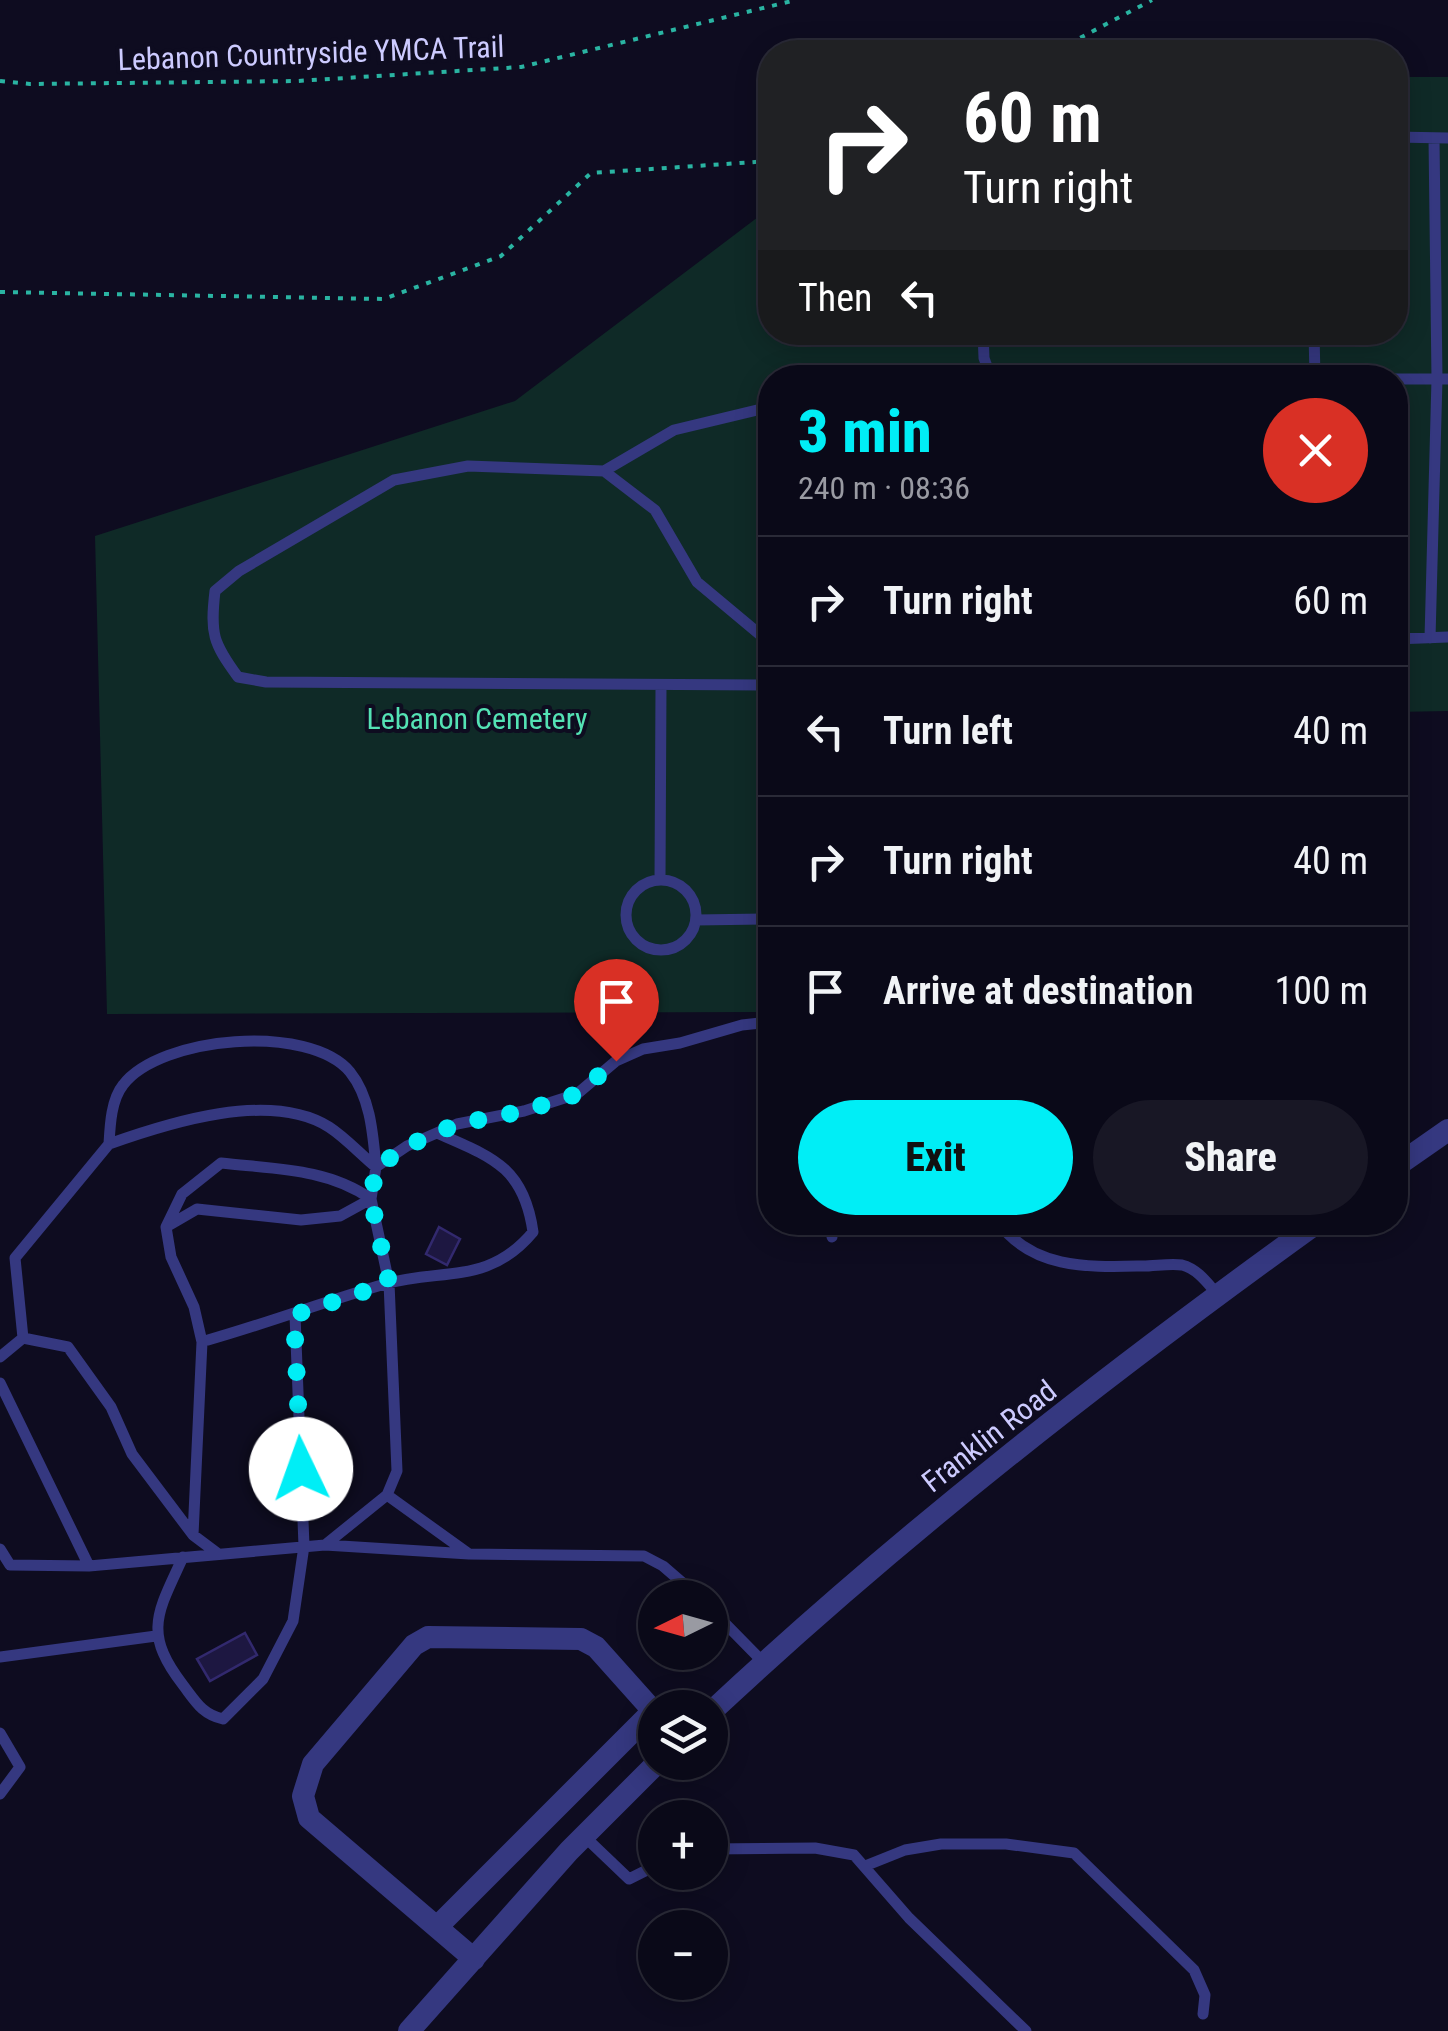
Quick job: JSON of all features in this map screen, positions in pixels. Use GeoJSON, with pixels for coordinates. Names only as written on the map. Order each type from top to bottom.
{"type":"FeatureCollection","features":[{"type":"Feature","properties":{"kind":"street"},"geometry":{"type":"LineString","coordinates":[[1408,1159],[1448,1130]]}},
{"type":"Feature","properties":{"kind":"street","name":"Franklin Road"},"geometry":{"type":"LineString","coordinates":[[728,1697],[982,1478],[1300,1235]]}},
{"type":"Feature","properties":{"kind":"street"},"geometry":{"type":"LineString","coordinates":[[474,1959],[309,1818],[303,1796],[313,1764],[414,1646],[428,1637],[582,1640],[596,1647],[638,1694]]}},
{"type":"Feature","properties":{"kind":"street"},"geometry":{"type":"LineString","coordinates":[[437,1927],[638,1728]]}},
{"type":"Feature","properties":{"kind":"street"},"geometry":{"type":"LineString","coordinates":[[409,2031],[584,1836],[640,1780]]}},
{"type":"Feature","properties":{"kind":"lane"},"geometry":{"type":"LineString","coordinates":[[1408,137],[1448,138]]}},
{"type":"Feature","properties":{"kind":"lane"},"geometry":{"type":"LineString","coordinates":[[1430,638],[1443,379],[1434,138]]}},
{"type":"Feature","properties":{"kind":"lane"},"geometry":{"type":"LineString","coordinates":[[1408,379],[1443,379]]}},
{"type":"Feature","properties":{"kind":"lane"},"geometry":{"type":"LineString","coordinates":[[758,410],[674,430],[604,471],[468,466],[394,480],[239,572],[216,591],[211,624],[216,646],[238,677],[266,682],[758,686]]}},
{"type":"Feature","properties":{"kind":"lane"},"geometry":{"type":"LineString","coordinates":[[604,471],[655,510],[697,582],[758,633]]}},
{"type":"Feature","properties":{"kind":"lane"},"geometry":{"type":"LineString","coordinates":[[1408,639],[1448,637]]}},
{"type":"Feature","properties":{"kind":"lane"},"geometry":{"type":"LineString","coordinates":[[660,879],[661,686]]}},
{"type":"Feature","properties":{"kind":"lane"},"geometry":{"type":"LineString","coordinates":[[660,879],[682,886],[691,896],[696,920],[684,942],[661,951],[643,947],[634,939],[625,916],[629,898],[648,882],[660,879]]}},
{"type":"Feature","properties":{"kind":"lane"},"geometry":{"type":"LineString","coordinates":[[696,920],[758,919]]}},
{"type":"Feature","properties":{"kind":"lane"},"geometry":{"type":"LineString","coordinates":[[376,1168],[407,1146],[457,1124],[524,1111],[577,1094],[616,1061],[643,1049],[758,1023]]}},
{"type":"Feature","properties":{"kind":"lane"},"geometry":{"type":"LineString","coordinates":[[109,1144],[110,1122],[120,1087],[148,1061],[196,1045],[281,1042],[324,1052],[350,1072],[372,1118],[376,1168],[371,1199],[389,1283],[397,1471],[387,1496],[325,1545]]}},
{"type":"Feature","properties":{"kind":"lane"},"geometry":{"type":"LineString","coordinates":[[24,1338],[15,1258],[109,1144],[206,1114],[290,1113],[328,1126],[376,1168]]}},
{"type":"Feature","properties":{"kind":"lane"},"geometry":{"type":"LineString","coordinates":[[208,1340],[389,1283],[470,1272],[515,1254],[533,1232],[529,1202],[515,1178],[493,1157],[437,1133]]}},
{"type":"Feature","properties":{"kind":"lane"},"geometry":{"type":"LineString","coordinates":[[192,1535],[202,1342],[194,1308],[171,1256],[166,1228],[182,1194],[221,1163],[311,1173],[350,1184],[371,1199]]}},
{"type":"Feature","properties":{"kind":"lane"},"geometry":{"type":"LineString","coordinates":[[166,1228],[198,1210],[301,1220],[340,1216],[371,1199]]}},
{"type":"Feature","properties":{"kind":"lane"},"geometry":{"type":"LineString","coordinates":[[1012,1235],[1050,1260],[1078,1267],[1182,1265],[1198,1273],[1218,1296]]}},
{"type":"Feature","properties":{"kind":"lane"},"geometry":{"type":"LineString","coordinates":[[183,1556],[162,1601],[156,1636],[172,1671],[205,1714],[223,1718],[263,1678],[293,1621],[304,1546],[294,1315]]}},
{"type":"Feature","properties":{"kind":"lane"},"geometry":{"type":"LineString","coordinates":[[0,1357],[24,1338],[68,1347],[111,1407],[132,1454],[192,1535],[217,1554]]}},
{"type":"Feature","properties":{"kind":"lane"},"geometry":{"type":"LineString","coordinates":[[0,1383],[89,1566]]}},
{"type":"Feature","properties":{"kind":"lane"},"geometry":{"type":"LineString","coordinates":[[387,1496],[469,1554]]}},
{"type":"Feature","properties":{"kind":"lane"},"geometry":{"type":"LineString","coordinates":[[0,1549],[10,1565],[89,1566],[325,1545],[469,1554],[644,1556],[679,1580]]}},
{"type":"Feature","properties":{"kind":"lane"},"geometry":{"type":"LineString","coordinates":[[728,1626],[764,1663]]}},
{"type":"Feature","properties":{"kind":"lane"},"geometry":{"type":"LineString","coordinates":[[0,1657],[156,1636]]}},
{"type":"Feature","properties":{"kind":"lane"},"geometry":{"type":"LineString","coordinates":[[0,1734],[20,1767],[0,1794]]}},
{"type":"Feature","properties":{"kind":"lane"},"geometry":{"type":"LineString","coordinates":[[584,1836],[629,1879],[638,1874]]}},
{"type":"Feature","properties":{"kind":"lane"},"geometry":{"type":"LineString","coordinates":[[865,1866],[905,1850],[956,1844],[1006,1844],[1074,1853],[1194,1970],[1205,1995],[1203,2014]]}},
{"type":"Feature","properties":{"kind":"lane"},"geometry":{"type":"LineString","coordinates":[[728,1849],[815,1848],[854,1855],[908,1918],[1026,2031]]}},
{"type":"Feature","properties":{"kind":"path","name":"Lebanon Countryside YMCA Trail"},"geometry":{"type":"LineString","coordinates":[[0,80],[30,84],[297,81],[522,67],[796,0]]}},
{"type":"Feature","properties":{"kind":"path"},"geometry":{"type":"LineString","coordinates":[[1076,40],[1152,0]]}},
{"type":"Feature","properties":{"kind":"path"},"geometry":{"type":"LineString","coordinates":[[0,292],[384,299],[501,256],[591,173],[758,162]]}},
{"type":"Feature","properties":{"kind":"green space","name":"Lebanon Cemetery"},"geometry":{"type":"Polygon","coordinates":[[[1408,77],[1448,77],[1448,711],[1408,712],[1408,365],[758,365],[758,1012],[107,1014],[95,536],[515,401],[758,217],[758,345],[1408,345],[1408,77]]]}},
{"type":"Feature","properties":{"kind":"building"},"geometry":{"type":"Polygon","coordinates":[[[439,1227],[460,1239],[447,1265],[426,1254],[439,1227]]]}},
{"type":"Feature","properties":{"kind":"building"},"geometry":{"type":"Polygon","coordinates":[[[245,1633],[257,1655],[210,1681],[197,1659],[245,1633]]]}},
{"type":"Feature","properties":{"kind":"route"},"geometry":{"type":"LineString","coordinates":[[301,1469],[294,1315],[389,1283],[371,1199],[376,1168],[407,1146],[457,1124],[524,1111],[577,1094],[616,1061]]}}]}
